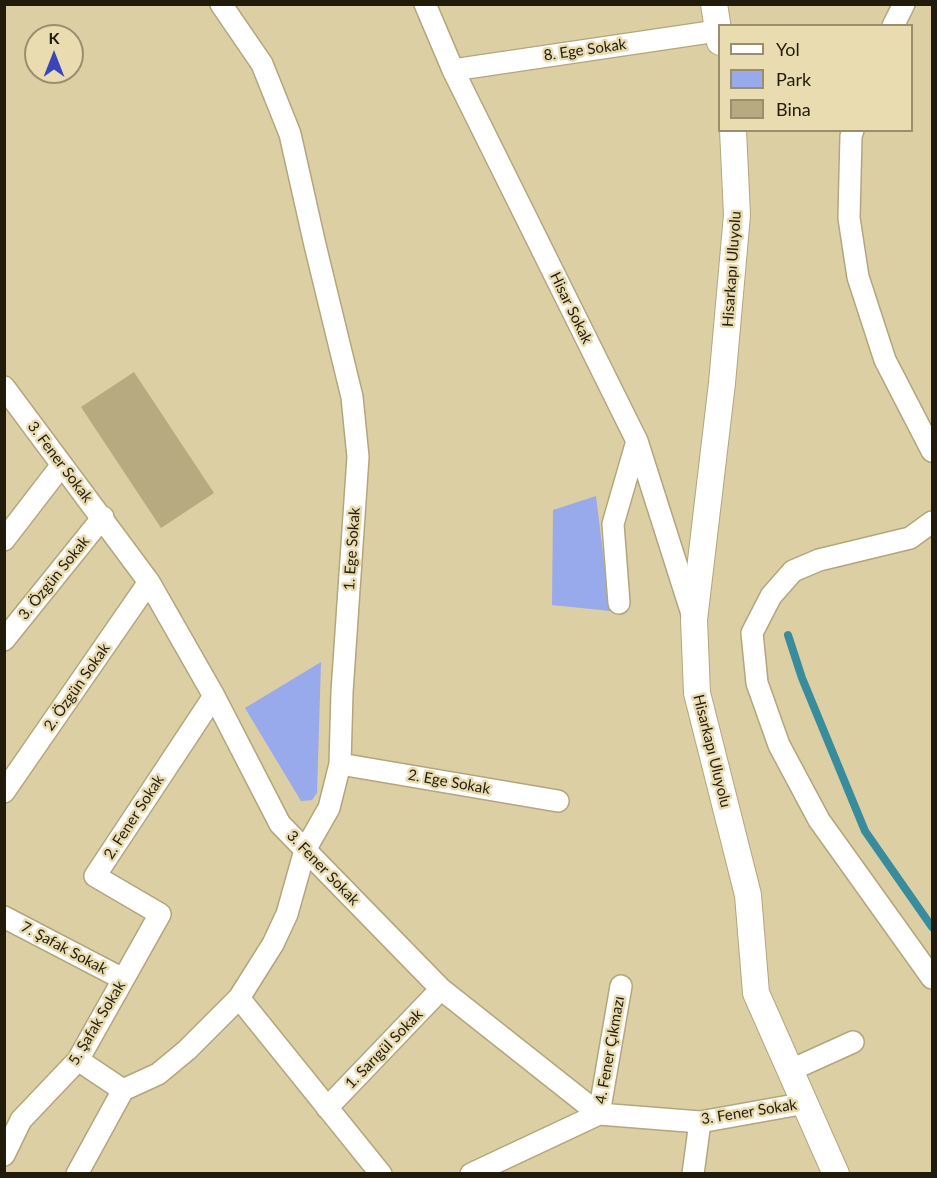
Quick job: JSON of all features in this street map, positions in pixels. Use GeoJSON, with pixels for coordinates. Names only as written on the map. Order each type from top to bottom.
{"type":"FeatureCollection","features":[{"type":"Feature","properties":{"kind":"street","name":"1. Ege Sokak"},"geometry":{"type":"LineString","coordinates":[[123,1090],[158,1074],[187,1050],[239,998],[273,944],[287,914],[305,850],[329,808],[340,764],[342,692],[358,457],[352,397],[290,134],[262,64],[220,4]]}},
{"type":"Feature","properties":{"kind":"street","name":"Hisar Sokak"},"geometry":{"type":"LineString","coordinates":[[425,4],[453,70],[637,441],[694,620]]}},
{"type":"Feature","properties":{"kind":"street"},"geometry":{"type":"LineString","coordinates":[[714,4],[718,36]]}},
{"type":"Feature","properties":{"kind":"street"},"geometry":{"type":"LineString","coordinates":[[894,24],[904,4]]}},
{"type":"Feature","properties":{"kind":"street","name":"8. Ege Sokak"},"geometry":{"type":"LineString","coordinates":[[453,70],[718,36]]}},
{"type":"Feature","properties":{"kind":"street","name":"Hisarkapı Uluyolu"},"geometry":{"type":"LineString","coordinates":[[733,132],[737,215],[722,382],[694,620],[697,693],[748,895],[756,993],[836,1173]]}},
{"type":"Feature","properties":{"kind":"street"},"geometry":{"type":"LineString","coordinates":[[852,132],[849,218],[858,277],[885,360],[933,450]]}},
{"type":"Feature","properties":{"kind":"street","name":"3. Fener Sokak"},"geometry":{"type":"LineString","coordinates":[[4,387],[61,466],[103,517],[149,582],[214,696],[280,824],[441,989],[599,1114],[700,1122],[806,1103]]}},
{"type":"Feature","properties":{"kind":"street"},"geometry":{"type":"LineString","coordinates":[[619,603],[613,524],[637,441]]}},
{"type":"Feature","properties":{"kind":"street"},"geometry":{"type":"LineString","coordinates":[[4,540],[61,466]]}},
{"type":"Feature","properties":{"kind":"street","name":"3. Özgün Sokak"},"geometry":{"type":"LineString","coordinates":[[4,640],[103,517]]}},
{"type":"Feature","properties":{"kind":"street"},"geometry":{"type":"LineString","coordinates":[[933,522],[910,538],[819,560],[793,571],[771,596],[752,633],[757,683],[779,746],[819,820],[933,978]]}},
{"type":"Feature","properties":{"kind":"street","name":"2. Özgün Sokak"},"geometry":{"type":"LineString","coordinates":[[4,792],[149,582]]}},
{"type":"Feature","properties":{"kind":"street","name":"2. Fener Sokak"},"geometry":{"type":"LineString","coordinates":[[160,914],[95,876],[214,696]]}},
{"type":"Feature","properties":{"kind":"street","name":"2. Ege Sokak"},"geometry":{"type":"LineString","coordinates":[[340,764],[558,801]]}},
{"type":"Feature","properties":{"kind":"street","name":"5. Şafak Sokak"},"geometry":{"type":"LineString","coordinates":[[4,1155],[10,1119],[78,1060],[160,914]]}},
{"type":"Feature","properties":{"kind":"street","name":"7. Şafak Sokak"},"geometry":{"type":"LineString","coordinates":[[4,917],[123,979]]}},
{"type":"Feature","properties":{"kind":"street","name":"4. Fener Çıkmazı"},"geometry":{"type":"LineString","coordinates":[[599,1114],[621,986]]}},
{"type":"Feature","properties":{"kind":"street","name":"1. Sarıgül Sokak"},"geometry":{"type":"LineString","coordinates":[[327,1108],[441,989]]}},
{"type":"Feature","properties":{"kind":"street"},"geometry":{"type":"LineString","coordinates":[[239,998],[381,1173]]}},
{"type":"Feature","properties":{"kind":"street"},"geometry":{"type":"LineString","coordinates":[[791,1070],[853,1042]]}},
{"type":"Feature","properties":{"kind":"street"},"geometry":{"type":"LineString","coordinates":[[77,1173],[123,1090],[78,1060]]}},
{"type":"Feature","properties":{"kind":"street"},"geometry":{"type":"LineString","coordinates":[[471,1173],[599,1114]]}},
{"type":"Feature","properties":{"kind":"street"},"geometry":{"type":"LineString","coordinates":[[693,1173],[700,1122]]}},
{"type":"Feature","properties":{"kind":"green space"},"geometry":{"type":"Polygon","coordinates":[[[596,496],[610,611],[552,605],[553,510],[596,496]]]}},
{"type":"Feature","properties":{"kind":"green space"},"geometry":{"type":"Polygon","coordinates":[[[321,662],[317,793],[312,800],[301,801],[245,708],[321,662]]]}},
{"type":"Feature","properties":{"kind":"building"},"geometry":{"type":"Polygon","coordinates":[[[134,372],[214,493],[161,528],[81,407],[134,372]]]}},
{"type":"Feature","properties":{"kind":"waterway"},"geometry":{"type":"LineString","coordinates":[[788,635],[802,678],[865,831],[932,927]]}}]}
